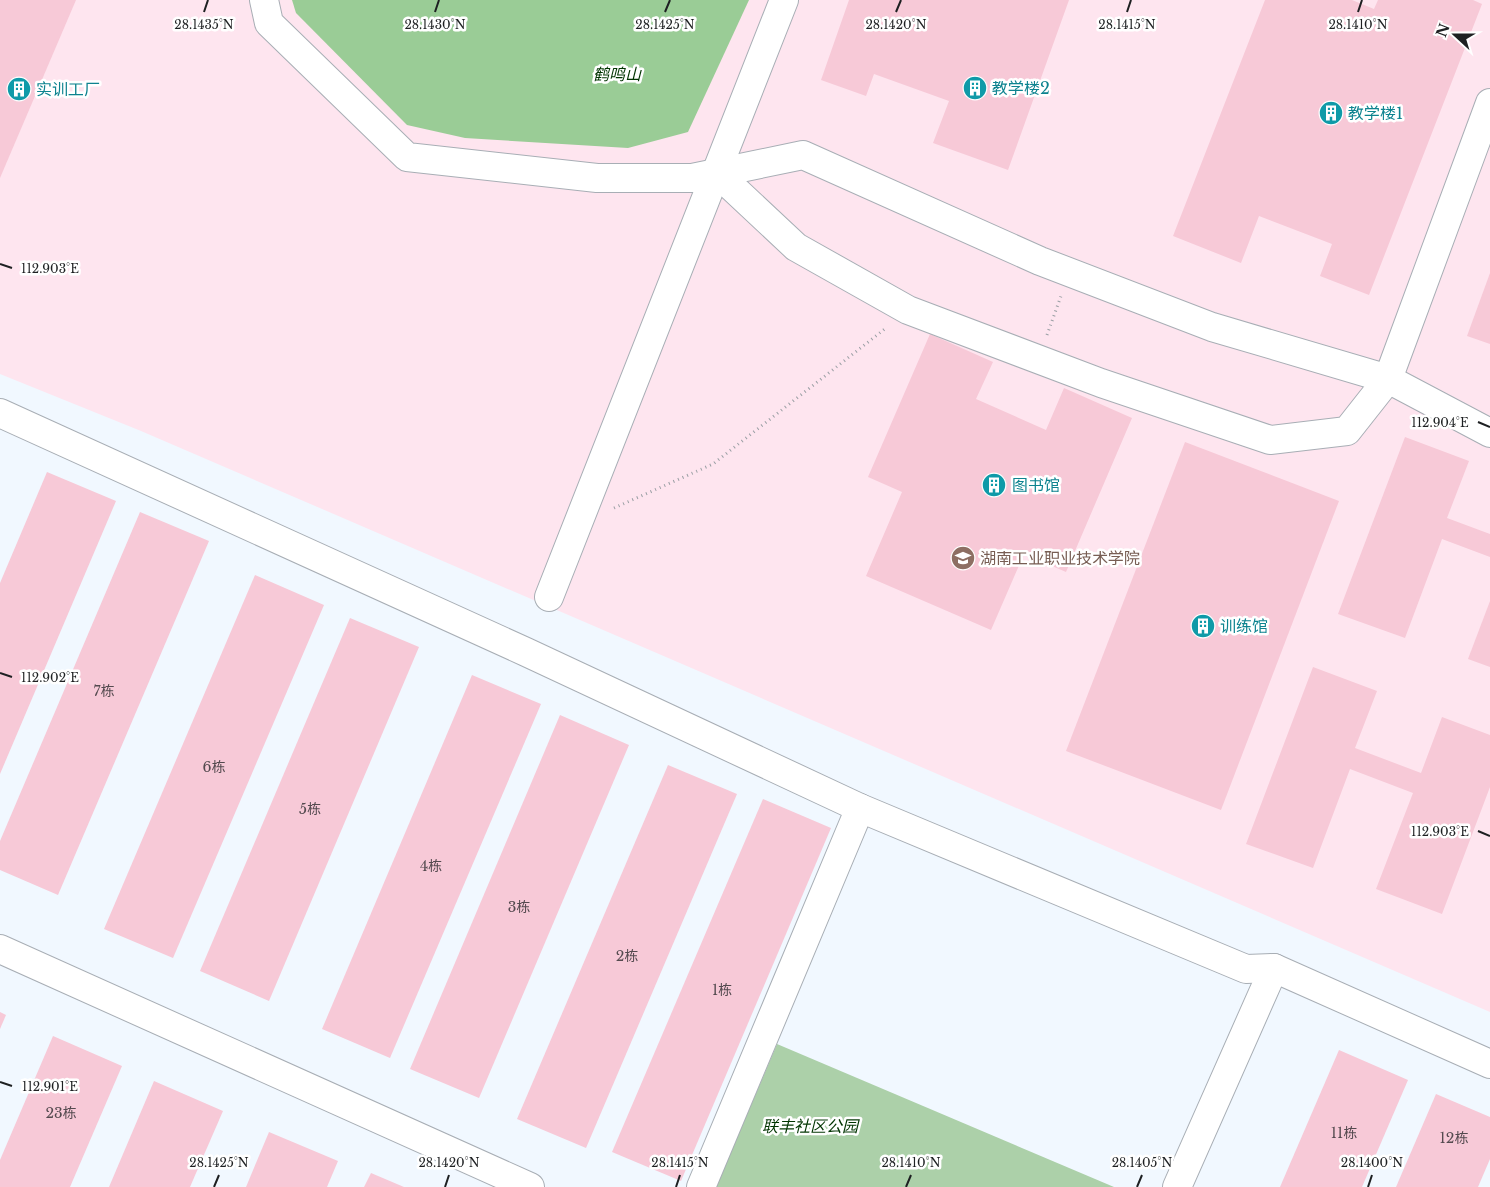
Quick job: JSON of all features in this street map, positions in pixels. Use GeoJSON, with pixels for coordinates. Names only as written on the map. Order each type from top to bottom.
{"type":"FeatureCollection","features":[{"type":"Feature","properties":{"kind":"street"},"geometry":{"type":"LineString","coordinates":[[264,0],[269,23],[407,157],[597,178],[692,178],[803,155],[1040,261],[1212,327],[1388,379],[1490,433]]}},
{"type":"Feature","properties":{"kind":"street"},"geometry":{"type":"LineString","coordinates":[[549,597],[784,0]]}},
{"type":"Feature","properties":{"kind":"street"},"geometry":{"type":"LineString","coordinates":[[716,172],[796,247],[908,310],[1101,383],[1270,440],[1347,431],[1388,379],[1490,102]]}},
{"type":"Feature","properties":{"kind":"street"},"geometry":{"type":"LineString","coordinates":[[0,413],[530,642],[860,808],[1246,969],[1274,968],[1490,1064]]}},
{"type":"Feature","properties":{"kind":"street"},"geometry":{"type":"LineString","coordinates":[[701,1187],[860,808]]}},
{"type":"Feature","properties":{"kind":"street"},"geometry":{"type":"LineString","coordinates":[[0,949],[530,1187]]}},
{"type":"Feature","properties":{"kind":"street"},"geometry":{"type":"LineString","coordinates":[[1177,1187],[1274,968]]}},
{"type":"Feature","properties":{"kind":"path"},"geometry":{"type":"LineString","coordinates":[[1038,359],[1070,272]]}},
{"type":"Feature","properties":{"kind":"path"},"geometry":{"type":"LineString","coordinates":[[579,523],[713,464],[908,310]]}},
{"type":"Feature","properties":{"kind":"shaded area","name":"湖南工业职业技术学院"},"geometry":{"type":"Polygon","coordinates":[[[0,0],[1490,0],[1490,1012],[141,431],[0,374],[0,0]]]}},
{"type":"Feature","properties":{"kind":"green space","name":"鹤鸣山"},"geometry":{"type":"Polygon","coordinates":[[[292,0],[749,0],[688,132],[628,148],[465,138],[407,125],[296,13],[292,0]]]}},
{"type":"Feature","properties":{"kind":"green space","name":"联丰社区公园"},"geometry":{"type":"Polygon","coordinates":[[[777,1044],[1114,1187],[716,1187],[777,1044]]]}},
{"type":"Feature","properties":{"kind":"building","name":"实训工厂"},"geometry":{"type":"Polygon","coordinates":[[[0,0],[76,0],[0,178],[0,0]]]}},
{"type":"Feature","properties":{"kind":"building","name":"教学楼2"},"geometry":{"type":"Polygon","coordinates":[[[849,0],[1069,0],[1008,170],[933,143],[949,101],[874,74],[866,96],[821,80],[849,0]]]}},
{"type":"Feature","properties":{"kind":"building","name":"教学楼1"},"geometry":{"type":"Polygon","coordinates":[[[1265,0],[1352,0],[1374,9],[1378,0],[1473,0],[1482,4],[1369,295],[1320,276],[1332,244],[1259,216],[1241,263],[1173,236],[1265,0]]]}},
{"type":"Feature","properties":{"kind":"building"},"geometry":{"type":"Polygon","coordinates":[[[1490,273],[1490,344],[1467,336],[1490,273]]]}},
{"type":"Feature","properties":{"kind":"building","name":"图书馆"},"geometry":{"type":"Polygon","coordinates":[[[930,334],[993,362],[976,399],[1046,430],[1064,388],[1132,418],[1066,572],[1024,554],[991,630],[866,576],[902,492],[868,477],[930,334]]]}},
{"type":"Feature","properties":{"kind":"building"},"geometry":{"type":"Polygon","coordinates":[[[1405,437],[1469,461],[1447,518],[1490,534],[1490,557],[1442,539],[1405,638],[1338,614],[1405,437]]]}},
{"type":"Feature","properties":{"kind":"building","name":"训练馆"},"geometry":{"type":"Polygon","coordinates":[[[1185,442],[1339,501],[1221,810],[1066,751],[1185,442]]]}},
{"type":"Feature","properties":{"kind":"building"},"geometry":{"type":"Polygon","coordinates":[[[47,472],[116,501],[0,774],[0,583],[47,472]]]}},
{"type":"Feature","properties":{"kind":"building"},"geometry":{"type":"Polygon","coordinates":[[[140,512],[209,541],[58,895],[0,870],[0,841],[140,512]]]}},
{"type":"Feature","properties":{"kind":"building"},"geometry":{"type":"Polygon","coordinates":[[[255,575],[324,605],[173,958],[104,929],[255,575]]]}},
{"type":"Feature","properties":{"kind":"building"},"geometry":{"type":"Polygon","coordinates":[[[1490,601],[1490,667],[1468,659],[1490,601]]]}},
{"type":"Feature","properties":{"kind":"building"},"geometry":{"type":"Polygon","coordinates":[[[350,618],[419,647],[269,1001],[200,971],[350,618]]]}},
{"type":"Feature","properties":{"kind":"building"},"geometry":{"type":"Polygon","coordinates":[[[1313,667],[1377,691],[1355,748],[1421,773],[1442,717],[1490,735],[1490,787],[1442,914],[1376,889],[1413,793],[1350,769],[1313,868],[1246,844],[1313,667]]]}},
{"type":"Feature","properties":{"kind":"building"},"geometry":{"type":"Polygon","coordinates":[[[472,675],[541,704],[390,1058],[322,1029],[472,675]]]}},
{"type":"Feature","properties":{"kind":"building"},"geometry":{"type":"Polygon","coordinates":[[[560,715],[629,745],[479,1098],[410,1069],[560,715]]]}},
{"type":"Feature","properties":{"kind":"building"},"geometry":{"type":"Polygon","coordinates":[[[668,765],[737,794],[586,1148],[517,1119],[668,765]]]}},
{"type":"Feature","properties":{"kind":"building"},"geometry":{"type":"Polygon","coordinates":[[[763,799],[831,828],[681,1181],[612,1152],[763,799]]]}},
{"type":"Feature","properties":{"kind":"building"},"geometry":{"type":"Polygon","coordinates":[[[0,1012],[6,1015],[0,1029],[0,1012]]]}},
{"type":"Feature","properties":{"kind":"building"},"geometry":{"type":"Polygon","coordinates":[[[53,1036],[122,1066],[70,1187],[0,1187],[0,1160],[53,1036]]]}},
{"type":"Feature","properties":{"kind":"building"},"geometry":{"type":"Polygon","coordinates":[[[1339,1050],[1408,1080],[1362,1187],[1280,1187],[1339,1050]]]}},
{"type":"Feature","properties":{"kind":"building"},"geometry":{"type":"Polygon","coordinates":[[[154,1081],[223,1111],[190,1187],[109,1187],[154,1081]]]}},
{"type":"Feature","properties":{"kind":"building"},"geometry":{"type":"Polygon","coordinates":[[[1436,1094],[1490,1117],[1490,1159],[1478,1187],[1396,1187],[1436,1094]]]}},
{"type":"Feature","properties":{"kind":"building"},"geometry":{"type":"Polygon","coordinates":[[[269,1132],[338,1161],[327,1187],[246,1187],[269,1132]]]}},
{"type":"Feature","properties":{"kind":"building"},"geometry":{"type":"Polygon","coordinates":[[[371,1173],[404,1187],[364,1187],[371,1173]]]}},
{"type":"Feature","properties":{"kind":"place","name":"教学楼2"},"geometry":{"type":"Point","coordinates":[975,88]}},
{"type":"Feature","properties":{"kind":"place","name":"实训工厂"},"geometry":{"type":"Point","coordinates":[19,89]}},
{"type":"Feature","properties":{"kind":"place","name":"教学楼1"},"geometry":{"type":"Point","coordinates":[1331,113]}},
{"type":"Feature","properties":{"kind":"place","name":"图书馆"},"geometry":{"type":"Point","coordinates":[994,485]}},
{"type":"Feature","properties":{"kind":"place","name":"湖南工业职业技术学院"},"geometry":{"type":"Point","coordinates":[963,558]}},
{"type":"Feature","properties":{"kind":"place","name":"训练馆"},"geometry":{"type":"Point","coordinates":[1203,626]}}]}
